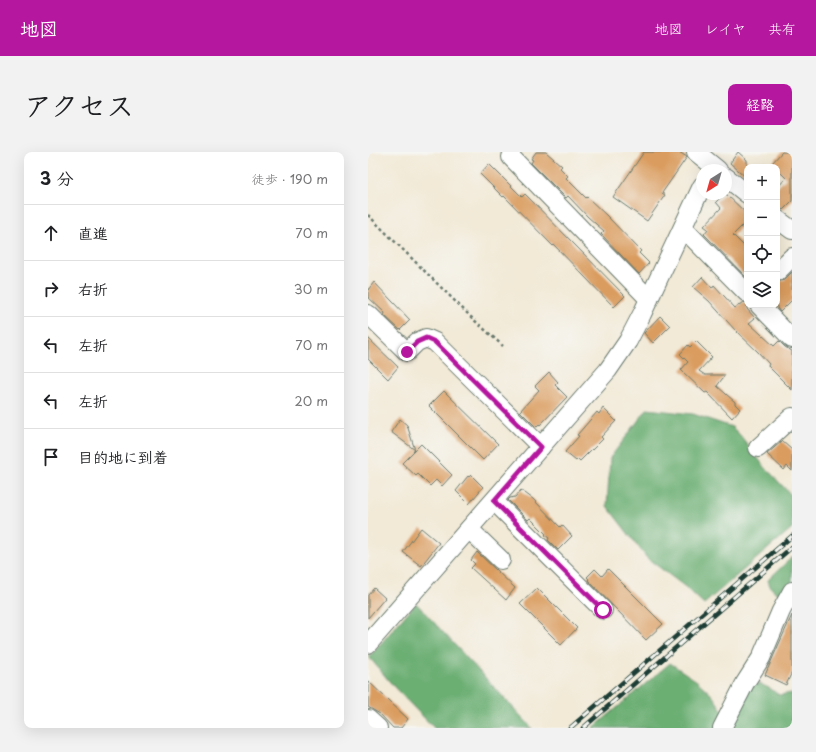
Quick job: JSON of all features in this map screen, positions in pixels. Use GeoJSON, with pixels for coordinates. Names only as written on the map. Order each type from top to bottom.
{"type":"FeatureCollection","features":[{"type":"Feature","properties":{"kind":"street"},"geometry":{"type":"LineString","coordinates":[[696,152],[714,164]]}},
{"type":"Feature","properties":{"kind":"street"},"geometry":{"type":"LineString","coordinates":[[511,157],[649,299]]}},
{"type":"Feature","properties":{"kind":"street"},"geometry":{"type":"LineString","coordinates":[[732,182],[744,192]]}},
{"type":"Feature","properties":{"kind":"street"},"geometry":{"type":"LineString","coordinates":[[368,644],[608,370],[628,341],[696,199]]}},
{"type":"Feature","properties":{"kind":"street"},"geometry":{"type":"LineString","coordinates":[[683,228],[744,290]]}},
{"type":"Feature","properties":{"kind":"street"},"geometry":{"type":"LineString","coordinates":[[780,269],[792,257]]}},
{"type":"Feature","properties":{"kind":"street"},"geometry":{"type":"LineString","coordinates":[[762,308],[792,339]]}},
{"type":"Feature","properties":{"kind":"street"},"geometry":{"type":"LineString","coordinates":[[368,314],[407,352],[417,342],[426,338],[435,342],[541,447]]}},
{"type":"Feature","properties":{"kind":"street"},"geometry":{"type":"LineString","coordinates":[[758,448],[792,417]]}},
{"type":"Feature","properties":{"kind":"street"},"geometry":{"type":"LineString","coordinates":[[494,501],[603,610]]}},
{"type":"Feature","properties":{"kind":"street"},"geometry":{"type":"LineString","coordinates":[[469,529],[501,560]]}},
{"type":"Feature","properties":{"kind":"street"},"geometry":{"type":"LineString","coordinates":[[722,728],[761,658],[792,591]]}},
{"type":"Feature","properties":{"kind":"street"},"geometry":{"type":"LineString","coordinates":[[368,719],[378,728]]}},
{"type":"Feature","properties":{"kind":"path"},"geometry":{"type":"LineString","coordinates":[[368,215],[467,313],[503,346]]}},
{"type":"Feature","properties":{"kind":"green space"},"geometry":{"type":"Polygon","coordinates":[[[647,409],[693,414],[732,427],[764,466],[792,496],[792,528],[704,604],[688,589],[647,558],[607,506],[610,458],[647,409]]]}},
{"type":"Feature","properties":{"kind":"green space"},"geometry":{"type":"Polygon","coordinates":[[[792,557],[792,582],[782,595],[773,590],[768,580],[792,557]]]}},
{"type":"Feature","properties":{"kind":"green space"},"geometry":{"type":"Polygon","coordinates":[[[416,603],[532,728],[434,728],[395,688],[369,657],[416,603]]]}},
{"type":"Feature","properties":{"kind":"green space"},"geometry":{"type":"Polygon","coordinates":[[[670,663],[697,681],[712,695],[725,714],[717,728],[593,728],[670,663]]]}},
{"type":"Feature","properties":{"kind":"green space"},"geometry":{"type":"Polygon","coordinates":[[[760,684],[779,695],[792,693],[792,728],[726,728],[748,686],[760,684]]]}},
{"type":"Feature","properties":{"kind":"building"},"geometry":{"type":"Polygon","coordinates":[[[536,152],[546,152],[562,166],[560,168],[568,176],[566,178],[607,216],[641,251],[639,253],[649,263],[639,274],[601,234],[604,231],[568,196],[566,198],[531,163],[533,160],[531,159],[536,152]]]}},
{"type":"Feature","properties":{"kind":"building"},"geometry":{"type":"Polygon","coordinates":[[[644,152],[679,152],[687,157],[662,193],[665,195],[647,221],[613,197],[644,152]]]}},
{"type":"Feature","properties":{"kind":"building"},"geometry":{"type":"Polygon","coordinates":[[[738,152],[747,160],[747,164],[744,164],[744,175],[732,164],[730,163],[738,152]]]}},
{"type":"Feature","properties":{"kind":"building"},"geometry":{"type":"Polygon","coordinates":[[[782,152],[792,152],[792,201],[783,210],[780,207],[780,185],[786,178],[780,172],[780,164],[772,163],[782,152]]]}},
{"type":"Feature","properties":{"kind":"building"},"geometry":{"type":"Polygon","coordinates":[[[489,164],[522,197],[525,194],[625,296],[614,307],[554,245],[553,246],[480,174],[489,164]]]}},
{"type":"Feature","properties":{"kind":"building"},"geometry":{"type":"Polygon","coordinates":[[[718,200],[732,200],[744,211],[744,224],[733,235],[744,246],[744,275],[704,234],[708,229],[704,226],[721,208],[716,202],[718,200]]]}},
{"type":"Feature","properties":{"kind":"building"},"geometry":{"type":"Polygon","coordinates":[[[792,272],[792,300],[780,312],[777,308],[780,308],[780,281],[784,280],[792,272]]]}},
{"type":"Feature","properties":{"kind":"building"},"geometry":{"type":"Polygon","coordinates":[[[702,277],[712,288],[714,285],[735,308],[744,302],[744,308],[747,308],[755,318],[749,323],[774,346],[779,341],[792,351],[792,390],[709,301],[693,287],[702,277]]]}},
{"type":"Feature","properties":{"kind":"building"},"geometry":{"type":"Polygon","coordinates":[[[374,282],[410,320],[400,330],[368,297],[368,290],[374,282]]]}},
{"type":"Feature","properties":{"kind":"building"},"geometry":{"type":"Polygon","coordinates":[[[660,316],[670,326],[653,343],[644,333],[660,316]]]}},
{"type":"Feature","properties":{"kind":"building"},"geometry":{"type":"Polygon","coordinates":[[[368,338],[398,367],[388,379],[368,359],[368,338]]]}},
{"type":"Feature","properties":{"kind":"building"},"geometry":{"type":"Polygon","coordinates":[[[696,341],[712,357],[699,371],[705,375],[725,375],[717,386],[735,402],[740,409],[732,418],[707,392],[705,393],[681,370],[688,362],[680,354],[688,345],[690,347],[696,341]]]}},
{"type":"Feature","properties":{"kind":"building"},"geometry":{"type":"Polygon","coordinates":[[[549,372],[558,382],[555,385],[567,397],[540,425],[539,424],[536,427],[520,411],[539,390],[535,386],[549,372]]]}},
{"type":"Feature","properties":{"kind":"building"},"geometry":{"type":"Polygon","coordinates":[[[444,391],[498,444],[483,460],[429,406],[444,391]]]}},
{"type":"Feature","properties":{"kind":"building"},"geometry":{"type":"Polygon","coordinates":[[[603,408],[616,421],[601,437],[603,439],[592,450],[580,461],[578,459],[576,461],[565,452],[579,436],[577,435],[597,412],[599,414],[603,408]]]}},
{"type":"Feature","properties":{"kind":"building"},"geometry":{"type":"Polygon","coordinates":[[[400,419],[407,425],[415,450],[391,432],[400,419]]]}},
{"type":"Feature","properties":{"kind":"building"},"geometry":{"type":"Polygon","coordinates":[[[782,441],[792,450],[792,471],[787,466],[784,470],[767,454],[782,441]]]}},
{"type":"Feature","properties":{"kind":"building"},"geometry":{"type":"Polygon","coordinates":[[[421,444],[452,475],[442,486],[436,480],[430,486],[418,474],[416,476],[402,463],[421,444]]]}},
{"type":"Feature","properties":{"kind":"building"},"geometry":{"type":"Polygon","coordinates":[[[471,475],[483,487],[469,504],[456,491],[468,476],[469,477],[471,475]]]}},
{"type":"Feature","properties":{"kind":"building"},"geometry":{"type":"Polygon","coordinates":[[[521,490],[533,499],[560,527],[562,525],[572,536],[558,550],[548,540],[549,538],[545,535],[546,534],[530,518],[528,520],[508,500],[515,497],[521,490]]]}},
{"type":"Feature","properties":{"kind":"building"},"geometry":{"type":"Polygon","coordinates":[[[421,528],[439,543],[421,566],[403,552],[421,528]]]}},
{"type":"Feature","properties":{"kind":"building"},"geometry":{"type":"Polygon","coordinates":[[[477,552],[515,588],[506,600],[471,568],[475,564],[471,560],[477,552]]]}},
{"type":"Feature","properties":{"kind":"building"},"geometry":{"type":"Polygon","coordinates":[[[595,569],[602,576],[608,569],[663,624],[646,640],[588,580],[589,579],[587,577],[595,569]]]}},
{"type":"Feature","properties":{"kind":"building"},"geometry":{"type":"Polygon","coordinates":[[[374,588],[385,598],[368,618],[368,595],[374,588]]]}},
{"type":"Feature","properties":{"kind":"building"},"geometry":{"type":"Polygon","coordinates":[[[537,588],[577,628],[561,645],[520,604],[537,588]]]}},
{"type":"Feature","properties":{"kind":"building"},"geometry":{"type":"Polygon","coordinates":[[[792,615],[792,672],[786,685],[765,675],[792,615]]]}},
{"type":"Feature","properties":{"kind":"building"},"geometry":{"type":"Polygon","coordinates":[[[368,681],[408,719],[401,728],[393,728],[380,714],[368,707],[368,681]]]}},
{"type":"Feature","properties":{"kind":"railway"},"geometry":{"type":"LineString","coordinates":[[570,728],[792,536]]}},
{"type":"Feature","properties":{"kind":"railway"},"geometry":{"type":"LineString","coordinates":[[583,728],[792,547]]}},
{"type":"Feature","properties":{"kind":"route"},"geometry":{"type":"LineString","coordinates":[[407,352],[417,342],[426,338],[435,342],[541,447],[494,501],[603,610]]}}]}
